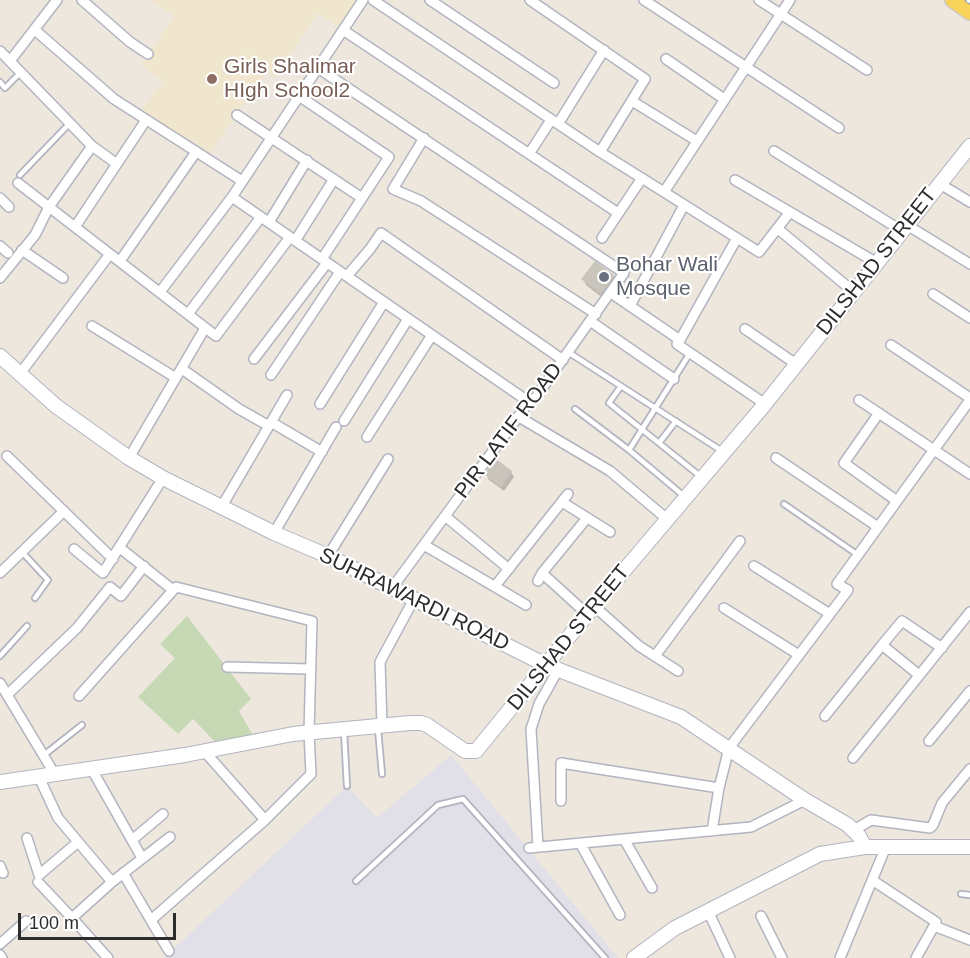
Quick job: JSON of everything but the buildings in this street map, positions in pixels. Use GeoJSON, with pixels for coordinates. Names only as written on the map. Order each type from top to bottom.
{"type":"FeatureCollection","features":[{"type":"Feature","properties":{"kind":"main road"},"geometry":{"type":"LineString","coordinates":[[953,0],[970,12]]}},
{"type":"Feature","properties":{"kind":"street"},"geometry":{"type":"LineString","coordinates":[[82,0],[130,42],[148,54]]}},
{"type":"Feature","properties":{"kind":"street"},"geometry":{"type":"LineString","coordinates":[[160,292],[232,197],[363,0]]}},
{"type":"Feature","properties":{"kind":"street"},"geometry":{"type":"LineString","coordinates":[[373,0],[600,152],[759,252],[790,212]]}},
{"type":"Feature","properties":{"kind":"street"},"geometry":{"type":"LineString","coordinates":[[430,0],[554,82]]}},
{"type":"Feature","properties":{"kind":"street"},"geometry":{"type":"LineString","coordinates":[[530,0],[645,79],[600,152]]}},
{"type":"Feature","properties":{"kind":"street"},"geometry":{"type":"LineString","coordinates":[[644,0],[839,128]]}},
{"type":"Feature","properties":{"kind":"street"},"geometry":{"type":"LineString","coordinates":[[759,0],[867,70]]}},
{"type":"Feature","properties":{"kind":"street"},"geometry":{"type":"LineString","coordinates":[[664,192],[789,0]]}},
{"type":"Feature","properties":{"kind":"street"},"geometry":{"type":"LineString","coordinates":[[10,61],[54,1]]}},
{"type":"Feature","properties":{"kind":"street"},"geometry":{"type":"LineString","coordinates":[[34,30],[114,99],[242,181]]}},
{"type":"Feature","properties":{"kind":"street"},"geometry":{"type":"LineString","coordinates":[[343,30],[618,213]]}},
{"type":"Feature","properties":{"kind":"street"},"geometry":{"type":"LineString","coordinates":[[529,154],[555,122],[604,50]]}},
{"type":"Feature","properties":{"kind":"street"},"geometry":{"type":"LineString","coordinates":[[0,51],[92,146],[117,164]]}},
{"type":"Feature","properties":{"kind":"street"},"geometry":{"type":"LineString","coordinates":[[666,59],[724,99]]}},
{"type":"Feature","properties":{"kind":"street"},"geometry":{"type":"LineString","coordinates":[[318,68],[424,138],[393,189],[421,201],[593,318],[674,379]]}},
{"type":"Feature","properties":{"kind":"street"},"geometry":{"type":"LineString","coordinates":[[254,359],[325,261],[389,157],[299,96]]}},
{"type":"Feature","properties":{"kind":"street"},"geometry":{"type":"LineString","coordinates":[[632,101],[697,141]]}},
{"type":"Feature","properties":{"kind":"street"},"geometry":{"type":"LineString","coordinates":[[237,115],[362,198]]}},
{"type":"Feature","properties":{"kind":"street"},"geometry":{"type":"LineString","coordinates":[[75,227],[146,120]]}},
{"type":"Feature","properties":{"kind":"street","name":"PIR LATIF ROAD"},"geometry":{"type":"LineString","coordinates":[[392,588],[536,397],[624,273],[424,138]]}},
{"type":"Feature","properties":{"kind":"street"},"geometry":{"type":"LineString","coordinates":[[0,278],[35,235],[49,207],[92,146]]}},
{"type":"Feature","properties":{"kind":"street","name":"DILSHAD STREET"},"geometry":{"type":"LineString","coordinates":[[0,782],[205,752],[293,734],[421,723],[436,730],[465,751],[476,751],[552,668],[590,610],[765,404],[970,146]]}},
{"type":"Feature","properties":{"kind":"street"},"geometry":{"type":"LineString","coordinates":[[774,151],[970,264]]}},
{"type":"Feature","properties":{"kind":"street"},"geometry":{"type":"LineString","coordinates":[[120,261],[196,152]]}},
{"type":"Feature","properties":{"kind":"street"},"geometry":{"type":"LineString","coordinates":[[188,314],[265,220],[307,160]]}},
{"type":"Feature","properties":{"kind":"street"},"geometry":{"type":"LineString","coordinates":[[602,238],[642,178]]}},
{"type":"Feature","properties":{"kind":"street"},"geometry":{"type":"LineString","coordinates":[[19,179],[49,207],[216,336],[293,239],[334,179]]}},
{"type":"Feature","properties":{"kind":"street"},"geometry":{"type":"LineString","coordinates":[[735,180],[877,263]]}},
{"type":"Feature","properties":{"kind":"street"},"geometry":{"type":"LineString","coordinates":[[940,184],[970,202]]}},
{"type":"Feature","properties":{"kind":"street"},"geometry":{"type":"LineString","coordinates":[[232,197],[530,402]]}},
{"type":"Feature","properties":{"kind":"street"},"geometry":{"type":"LineString","coordinates":[[0,198],[9,207]]}},
{"type":"Feature","properties":{"kind":"street"},"geometry":{"type":"LineString","coordinates":[[630,306],[684,205]]}},
{"type":"Feature","properties":{"kind":"street"},"geometry":{"type":"LineString","coordinates":[[778,229],[854,292]]}},
{"type":"Feature","properties":{"kind":"street"},"geometry":{"type":"LineString","coordinates":[[271,375],[344,274],[370,249],[381,232],[565,356]]}},
{"type":"Feature","properties":{"kind":"street"},"geometry":{"type":"LineString","coordinates":[[737,238],[677,344],[765,404]]}},
{"type":"Feature","properties":{"kind":"street"},"geometry":{"type":"LineString","coordinates":[[0,246],[8,254]]}},
{"type":"Feature","properties":{"kind":"street"},"geometry":{"type":"LineString","coordinates":[[22,250],[63,278]]}},
{"type":"Feature","properties":{"kind":"street"},"geometry":{"type":"LineString","coordinates":[[19,375],[110,254]]}},
{"type":"Feature","properties":{"kind":"street"},"geometry":{"type":"LineString","coordinates":[[611,293],[680,340]]}},
{"type":"Feature","properties":{"kind":"street"},"geometry":{"type":"LineString","coordinates":[[933,294],[970,318]]}},
{"type":"Feature","properties":{"kind":"street"},"geometry":{"type":"LineString","coordinates":[[320,404],[384,302]]}},
{"type":"Feature","properties":{"kind":"street"},"geometry":{"type":"LineString","coordinates":[[274,533],[322,452],[408,319]]}},
{"type":"Feature","properties":{"kind":"street"},"geometry":{"type":"LineString","coordinates":[[92,326],[176,378]]}},
{"type":"Feature","properties":{"kind":"street"},"geometry":{"type":"LineString","coordinates":[[129,458],[205,328]]}},
{"type":"Feature","properties":{"kind":"street"},"geometry":{"type":"LineString","coordinates":[[745,329],[796,364]]}},
{"type":"Feature","properties":{"kind":"street"},"geometry":{"type":"LineString","coordinates":[[367,437],[432,335]]}},
{"type":"Feature","properties":{"kind":"street"},"geometry":{"type":"LineString","coordinates":[[712,831],[729,748],[848,590],[837,584],[970,399],[891,345]]}},
{"type":"Feature","properties":{"kind":"street","name":"SUHRAWARDI ROAD"},"geometry":{"type":"LineString","coordinates":[[0,356],[56,406],[129,458],[163,478],[274,533],[328,556],[552,668],[681,717],[805,800],[855,830],[865,847]]}},
{"type":"Feature","properties":{"kind":"street"},"geometry":{"type":"LineString","coordinates":[[182,369],[239,409],[322,452]]}},
{"type":"Feature","properties":{"kind":"street"},"geometry":{"type":"LineString","coordinates":[[222,507],[287,395]]}},
{"type":"Feature","properties":{"kind":"street"},"geometry":{"type":"LineString","coordinates":[[859,400],[970,474]]}},
{"type":"Feature","properties":{"kind":"street"},"geometry":{"type":"LineString","coordinates":[[879,413],[844,463],[897,501]]}},
{"type":"Feature","properties":{"kind":"street"},"geometry":{"type":"LineString","coordinates":[[519,417],[610,471],[667,519]]}},
{"type":"Feature","properties":{"kind":"street"},"geometry":{"type":"LineString","coordinates":[[8,456],[112,559]]}},
{"type":"Feature","properties":{"kind":"street"},"geometry":{"type":"LineString","coordinates":[[776,458],[878,527]]}},
{"type":"Feature","properties":{"kind":"street"},"geometry":{"type":"LineString","coordinates":[[328,556],[388,459]]}},
{"type":"Feature","properties":{"kind":"street"},"geometry":{"type":"LineString","coordinates":[[74,549],[103,573],[163,478]]}},
{"type":"Feature","properties":{"kind":"street"},"geometry":{"type":"LineString","coordinates":[[495,586],[565,498],[587,518],[610,532]]}},
{"type":"Feature","properties":{"kind":"street"},"geometry":{"type":"LineString","coordinates":[[0,573],[64,511]]}},
{"type":"Feature","properties":{"kind":"street"},"geometry":{"type":"LineString","coordinates":[[445,516],[509,569]]}},
{"type":"Feature","properties":{"kind":"street"},"geometry":{"type":"LineString","coordinates":[[587,518],[540,577],[678,671]]}},
{"type":"Feature","properties":{"kind":"street"},"geometry":{"type":"LineString","coordinates":[[656,656],[740,541]]}},
{"type":"Feature","properties":{"kind":"street"},"geometry":{"type":"LineString","coordinates":[[424,545],[526,604]]}},
{"type":"Feature","properties":{"kind":"street"},"geometry":{"type":"LineString","coordinates":[[120,548],[174,590]]}},
{"type":"Feature","properties":{"kind":"street"},"geometry":{"type":"LineString","coordinates":[[7,695],[77,628],[110,587],[121,596],[144,566]]}},
{"type":"Feature","properties":{"kind":"street"},"geometry":{"type":"LineString","coordinates":[[754,566],[830,614]]}},
{"type":"Feature","properties":{"kind":"street"},"geometry":{"type":"LineString","coordinates":[[79,696],[176,587],[312,621],[309,732],[311,774],[265,819],[151,920]]}},
{"type":"Feature","properties":{"kind":"street"},"geometry":{"type":"LineString","coordinates":[[380,726],[380,662],[414,599]]}},
{"type":"Feature","properties":{"kind":"street"},"geometry":{"type":"LineString","coordinates":[[724,608],[799,655]]}},
{"type":"Feature","properties":{"kind":"street"},"geometry":{"type":"LineString","coordinates":[[853,758],[970,612]]}},
{"type":"Feature","properties":{"kind":"street"},"geometry":{"type":"LineString","coordinates":[[825,716],[902,621],[942,648]]}},
{"type":"Feature","properties":{"kind":"street"},"geometry":{"type":"LineString","coordinates":[[882,645],[919,675]]}},
{"type":"Feature","properties":{"kind":"street"},"geometry":{"type":"LineString","coordinates":[[226,667],[310,669]]}},
{"type":"Feature","properties":{"kind":"street"},"geometry":{"type":"LineString","coordinates":[[552,668],[531,729],[533,848],[751,827],[805,800]]}},
{"type":"Feature","properties":{"kind":"street"},"geometry":{"type":"LineString","coordinates":[[0,683],[54,773]]}},
{"type":"Feature","properties":{"kind":"street"},"geometry":{"type":"LineString","coordinates":[[929,741],[970,691]]}},
{"type":"Feature","properties":{"kind":"street"},"geometry":{"type":"LineString","coordinates":[[205,752],[265,819]]}},
{"type":"Feature","properties":{"kind":"street"},"geometry":{"type":"LineString","coordinates":[[561,801],[561,764],[719,788]]}},
{"type":"Feature","properties":{"kind":"street"},"geometry":{"type":"LineString","coordinates":[[91,768],[142,858]]}},
{"type":"Feature","properties":{"kind":"street"},"geometry":{"type":"LineString","coordinates":[[855,830],[870,820],[930,828],[942,802],[970,769]]}},
{"type":"Feature","properties":{"kind":"street"},"geometry":{"type":"LineString","coordinates":[[38,776],[58,818],[112,882]]}},
{"type":"Feature","properties":{"kind":"street"},"geometry":{"type":"LineString","coordinates":[[132,840],[163,814]]}},
{"type":"Feature","properties":{"kind":"street"},"geometry":{"type":"LineString","coordinates":[[72,918],[112,882],[170,837]]}},
{"type":"Feature","properties":{"kind":"street"},"geometry":{"type":"LineString","coordinates":[[27,838],[39,875],[78,842]]}},
{"type":"Feature","properties":{"kind":"street"},"geometry":{"type":"LineString","coordinates":[[624,839],[652,888]]}},
{"type":"Feature","properties":{"kind":"street"},"geometry":{"type":"LineString","coordinates":[[580,843],[620,915]]}},
{"type":"Feature","properties":{"kind":"street"},"geometry":{"type":"LineString","coordinates":[[634,958],[675,928],[820,854],[865,847],[885,849],[970,847]]}},
{"type":"Feature","properties":{"kind":"street"},"geometry":{"type":"LineString","coordinates":[[840,958],[885,849]]}},
{"type":"Feature","properties":{"kind":"street"},"geometry":{"type":"LineString","coordinates":[[123,873],[169,951]]}},
{"type":"Feature","properties":{"kind":"street"},"geometry":{"type":"LineString","coordinates":[[872,880],[936,922],[916,958]]}},
{"type":"Feature","properties":{"kind":"street"},"geometry":{"type":"LineString","coordinates":[[38,882],[108,958]]}},
{"type":"Feature","properties":{"kind":"street"},"geometry":{"type":"LineString","coordinates":[[708,911],[730,958]]}},
{"type":"Feature","properties":{"kind":"street"},"geometry":{"type":"LineString","coordinates":[[761,915],[782,958]]}},
{"type":"Feature","properties":{"kind":"street"},"geometry":{"type":"LineString","coordinates":[[0,944],[26,921]]}},
{"type":"Feature","properties":{"kind":"street"},"geometry":{"type":"LineString","coordinates":[[934,926],[970,940]]}},
{"type":"Feature","properties":{"kind":"lane"},"geometry":{"type":"LineString","coordinates":[[0,82],[5,88],[21,72]]}},
{"type":"Feature","properties":{"kind":"lane"},"geometry":{"type":"LineString","coordinates":[[19,179],[70,123]]}},
{"type":"Feature","properties":{"kind":"lane"},"geometry":{"type":"LineString","coordinates":[[629,450],[690,353]]}},
{"type":"Feature","properties":{"kind":"lane"},"geometry":{"type":"LineString","coordinates":[[565,356],[621,386],[724,452]]}},
{"type":"Feature","properties":{"kind":"lane"},"geometry":{"type":"LineString","coordinates":[[621,386],[609,403],[702,477]]}},
{"type":"Feature","properties":{"kind":"lane"},"geometry":{"type":"LineString","coordinates":[[575,409],[685,497]]}},
{"type":"Feature","properties":{"kind":"lane"},"geometry":{"type":"LineString","coordinates":[[659,443],[676,421]]}},
{"type":"Feature","properties":{"kind":"lane"},"geometry":{"type":"LineString","coordinates":[[784,504],[858,555]]}},
{"type":"Feature","properties":{"kind":"lane"},"geometry":{"type":"LineString","coordinates":[[22,552],[48,580],[35,598]]}},
{"type":"Feature","properties":{"kind":"lane"},"geometry":{"type":"LineString","coordinates":[[0,656],[27,626]]}},
{"type":"Feature","properties":{"kind":"lane"},"geometry":{"type":"LineString","coordinates":[[44,755],[82,725]]}},
{"type":"Feature","properties":{"kind":"lane"},"geometry":{"type":"LineString","coordinates":[[380,726],[382,774]]}},
{"type":"Feature","properties":{"kind":"lane"},"geometry":{"type":"LineString","coordinates":[[344,729],[347,786]]}},
{"type":"Feature","properties":{"kind":"lane"},"geometry":{"type":"LineString","coordinates":[[356,881],[438,805],[464,799],[605,958]]}},
{"type":"Feature","properties":{"kind":"lane"},"geometry":{"type":"LineString","coordinates":[[961,894],[970,895]]}},
{"type":"Feature","properties":{"kind":"shaded area","name":"Girls Shalimar HIgh School2"},"geometry":{"type":"Polygon","coordinates":[[[151,0],[363,0],[343,30],[318,13],[275,78],[266,73],[207,157],[138,115],[163,81],[141,65],[174,16],[151,0]]]}},
{"type":"Feature","properties":{"kind":"shaded area"},"geometry":{"type":"Polygon","coordinates":[[[451,755],[618,958],[164,958],[347,786],[377,818],[451,755]]]}},
{"type":"Feature","properties":{"kind":"green space"},"geometry":{"type":"Polygon","coordinates":[[[187,616],[251,699],[239,711],[256,741],[220,747],[193,719],[178,734],[138,697],[175,658],[160,644],[187,616]]]}},
{"type":"Feature","properties":{"kind":"place","name":"Girls Shalimar HIgh School2"},"geometry":{"type":"Point","coordinates":[212,79]}},
{"type":"Feature","properties":{"kind":"place","name":"Bohar Wali Mosque"},"geometry":{"type":"Point","coordinates":[604,277]}}]}
